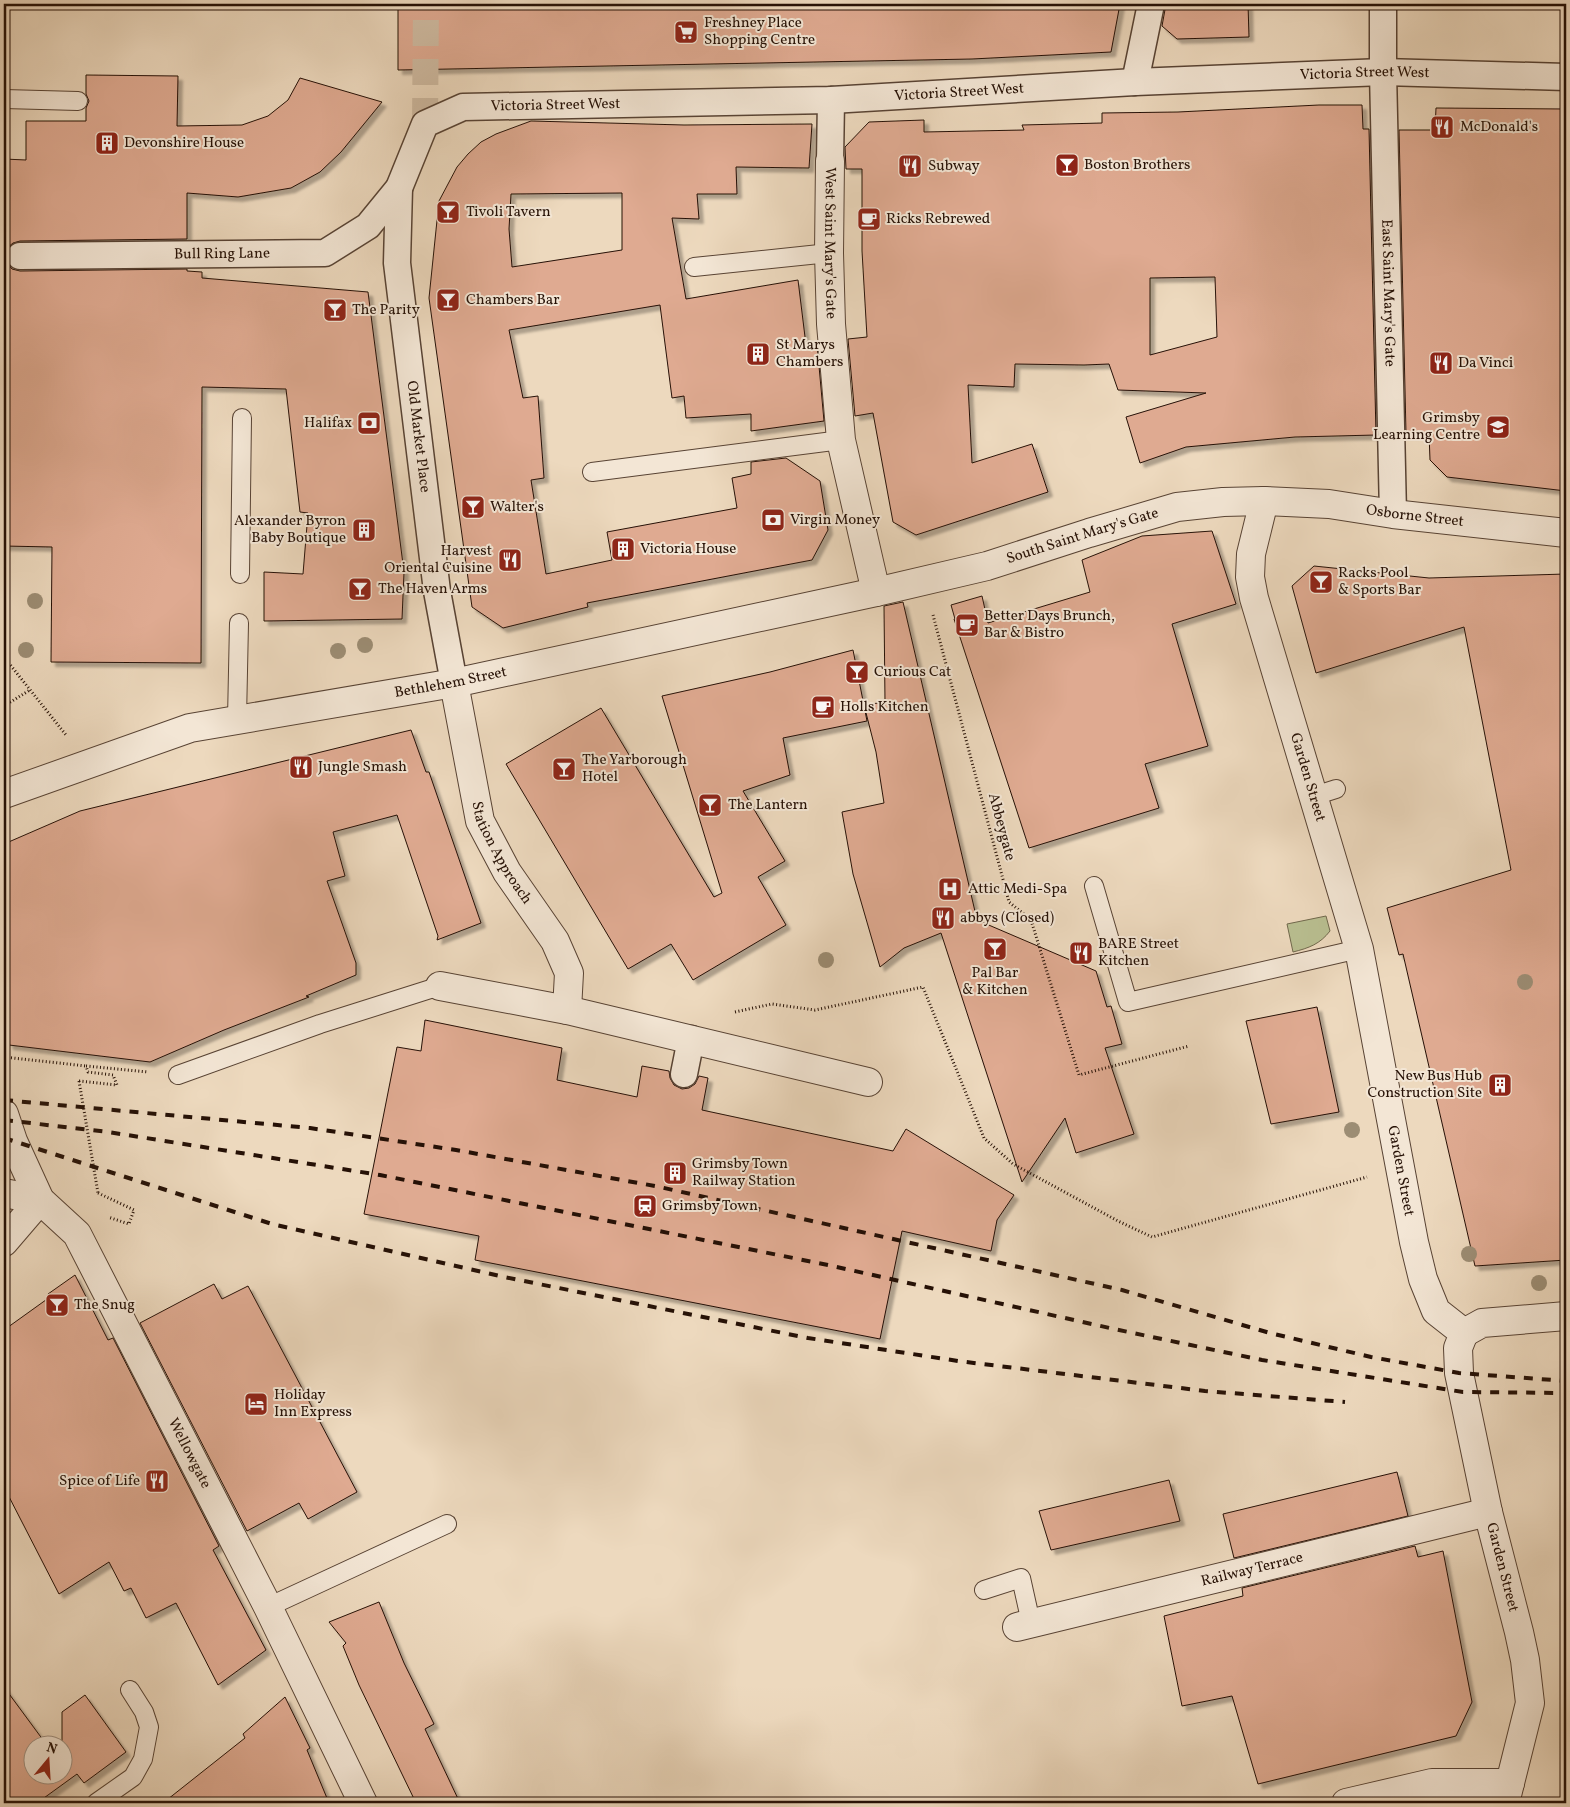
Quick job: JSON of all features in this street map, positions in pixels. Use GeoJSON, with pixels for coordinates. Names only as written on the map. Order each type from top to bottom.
{"type":"FeatureCollection","features":[{"type":"Feature","properties":{"kind":"street"},"geometry":{"type":"LineString","coordinates":[[1135,82],[1150,4]]}},
{"type":"Feature","properties":{"kind":"street","name":"East Saint Mary's Gate"},"geometry":{"type":"LineString","coordinates":[[1383,4],[1394,514]]}},
{"type":"Feature","properties":{"kind":"street","name":"Victoria Street West"},"geometry":{"type":"LineString","coordinates":[[399,188],[425,124],[463,107],[831,100],[1135,82],[1383,72],[1566,77]]}},
{"type":"Feature","properties":{"kind":"street","name":"West Saint Mary's Gate"},"geometry":{"type":"LineString","coordinates":[[831,100],[830,324],[840,440],[876,592]]}},
{"type":"Feature","properties":{"kind":"street","name":"Bull Ring Lane"},"geometry":{"type":"LineString","coordinates":[[20,256],[325,253],[368,226],[399,188]]}},
{"type":"Feature","properties":{"kind":"street","name":"Old Market Place"},"geometry":{"type":"LineString","coordinates":[[399,188],[397,263],[437,591],[454,683]]}},
{"type":"Feature","properties":{"kind":"street","name":"Osborne Street"},"geometry":{"type":"LineString","coordinates":[[1264,501],[1329,504],[1394,514],[1566,533]]}},
{"type":"Feature","properties":{"kind":"street","name":"South Saint Mary's Gate"},"geometry":{"type":"LineString","coordinates":[[913,583],[987,566],[1177,507],[1223,502],[1264,501]]}},
{"type":"Feature","properties":{"kind":"street","name":"Garden Street"},"geometry":{"type":"LineString","coordinates":[[1264,501],[1251,554],[1250,577],[1254,598],[1325,793],[1359,949],[1414,1242],[1423,1279],[1436,1310],[1464,1333],[1458,1348],[1460,1373],[1488,1512],[1525,1660],[1530,1703],[1508,1793]]}},
{"type":"Feature","properties":{"kind":"street","name":"Bethlehem Street"},"geometry":{"type":"LineString","coordinates":[[4,794],[190,728],[454,683],[913,583]]}},
{"type":"Feature","properties":{"kind":"street","name":"Station Approach"},"geometry":{"type":"LineString","coordinates":[[454,683],[480,821],[507,872],[555,941],[569,973],[567,1010]]}},
{"type":"Feature","properties":{"kind":"street"},"geometry":{"type":"LineString","coordinates":[[440,986],[567,1010],[868,1082]]}},
{"type":"Feature","properties":{"kind":"street"},"geometry":{"type":"LineString","coordinates":[[684,1074],[691,1039]]}},
{"type":"Feature","properties":{"kind":"street","name":"Wellowgate"},"geometry":{"type":"LineString","coordinates":[[4,1114],[40,1200],[77,1234],[268,1607],[363,1803]]}},
{"type":"Feature","properties":{"kind":"street"},"geometry":{"type":"LineString","coordinates":[[4,1193],[40,1200],[4,1242]]}},
{"type":"Feature","properties":{"kind":"street"},"geometry":{"type":"LineString","coordinates":[[1464,1333],[1482,1322],[1566,1316]]}},
{"type":"Feature","properties":{"kind":"street","name":"Railway Terrace"},"geometry":{"type":"LineString","coordinates":[[1024,1625],[1488,1512]]}},
{"type":"Feature","properties":{"kind":"street"},"geometry":{"type":"LineString","coordinates":[[1346,1803],[1432,1784],[1508,1793]]}},
{"type":"Feature","properties":{"kind":"lane"},"geometry":{"type":"LineString","coordinates":[[4,99],[78,101]]}},
{"type":"Feature","properties":{"kind":"lane"},"geometry":{"type":"LineString","coordinates":[[694,267],[829,253]]}},
{"type":"Feature","properties":{"kind":"lane"},"geometry":{"type":"LineString","coordinates":[[240,574],[242,418]]}},
{"type":"Feature","properties":{"kind":"lane"},"geometry":{"type":"LineString","coordinates":[[592,472],[840,440]]}},
{"type":"Feature","properties":{"kind":"lane"},"geometry":{"type":"LineString","coordinates":[[237,720],[239,623]]}},
{"type":"Feature","properties":{"kind":"lane"},"geometry":{"type":"LineString","coordinates":[[1094,886],[1128,1002],[1359,949]]}},
{"type":"Feature","properties":{"kind":"lane"},"geometry":{"type":"LineString","coordinates":[[178,1075],[320,1024],[440,986]]}},
{"type":"Feature","properties":{"kind":"lane"},"geometry":{"type":"LineString","coordinates":[[268,1607],[447,1524]]}},
{"type":"Feature","properties":{"kind":"lane"},"geometry":{"type":"LineString","coordinates":[[984,1590],[1021,1578],[1024,1625]]}},
{"type":"Feature","properties":{"kind":"lane"},"geometry":{"type":"LineString","coordinates":[[96,1803],[133,1778],[143,1760],[149,1727],[144,1712],[130,1690]]}},
{"type":"Feature","properties":{"kind":"path","name":"Abbeygate"},"geometry":{"type":"LineString","coordinates":[[913,583],[1009,902],[1031,920],[1079,1075],[1189,1046]]}},
{"type":"Feature","properties":{"kind":"path"},"geometry":{"type":"LineString","coordinates":[[4,657],[89,763]]}},
{"type":"Feature","properties":{"kind":"path"},"geometry":{"type":"LineString","coordinates":[[4,706],[30,690]]}},
{"type":"Feature","properties":{"kind":"path"},"geometry":{"type":"LineString","coordinates":[[691,1039],[693,1029],[726,1014],[772,1004],[815,1010],[923,987],[984,1138],[1013,1164],[1118,1221],[1152,1237],[1401,1168]]}},
{"type":"Feature","properties":{"kind":"path"},"geometry":{"type":"LineString","coordinates":[[4,1057],[178,1075]]}},
{"type":"Feature","properties":{"kind":"path"},"geometry":{"type":"LineString","coordinates":[[86,1066],[88,1072],[113,1075],[117,1084],[79,1081],[98,1193],[134,1210],[128,1224],[108,1217]]}},
{"type":"Feature","properties":{"kind":"green space"},"geometry":{"type":"Polygon","coordinates":[[[1326,916],[1330,931],[1314,945],[1293,952],[1287,924],[1326,916]]]}},
{"type":"Feature","properties":{"kind":"building","name":"Freshney Place Shopping Centre"},"geometry":{"type":"Polygon","coordinates":[[[398,4],[1120,4],[1111,52],[972,59],[398,70],[398,4]]]}},
{"type":"Feature","properties":{"kind":"building"},"geometry":{"type":"Polygon","coordinates":[[[1166,4],[1248,4],[1249,37],[1177,39],[1162,26],[1166,4]]]}},
{"type":"Feature","properties":{"kind":"building"},"geometry":{"type":"Polygon","coordinates":[[[86,75],[178,76],[177,126],[242,125],[268,116],[288,100],[300,78],[382,102],[341,152],[320,172],[291,188],[238,197],[187,193],[187,239],[20,241],[13,243],[7,248],[5,257],[12,269],[20,271],[187,269],[187,271],[202,272],[202,278],[368,292],[404,572],[402,619],[264,621],[264,572],[303,574],[308,513],[300,512],[286,389],[202,387],[201,663],[51,662],[52,547],[4,546],[4,159],[26,160],[26,121],[86,121],[86,108],[89,101],[86,94],[86,75]]]}},
{"type":"Feature","properties":{"kind":"building"},"geometry":{"type":"Polygon","coordinates":[[[1319,105],[1362,105],[1363,129],[1369,129],[1376,435],[1295,437],[1186,447],[1140,463],[1126,417],[1206,393],[1118,390],[1109,364],[1015,364],[1014,387],[968,385],[972,463],[1032,444],[1048,492],[916,535],[893,522],[873,413],[855,416],[848,339],[867,337],[862,251],[862,169],[846,169],[845,147],[869,122],[924,120],[924,132],[1024,130],[1022,125],[1102,123],[1102,113],[1178,112],[1319,105]],[[1215,277],[1150,278],[1150,355],[1217,337],[1215,277]]]}},
{"type":"Feature","properties":{"kind":"building"},"geometry":{"type":"Polygon","coordinates":[[[1436,108],[1566,109],[1566,491],[1447,477],[1430,460],[1429,433],[1406,434],[1399,130],[1435,130],[1436,108]]]}},
{"type":"Feature","properties":{"kind":"building"},"geometry":{"type":"Polygon","coordinates":[[[531,121],[684,125],[812,124],[809,168],[736,167],[737,194],[697,194],[699,219],[672,218],[686,299],[798,280],[806,345],[817,344],[824,421],[751,431],[751,414],[686,418],[684,396],[672,398],[660,305],[509,330],[523,398],[538,396],[544,478],[531,480],[546,574],[612,560],[607,532],[737,508],[732,478],[751,474],[751,462],[786,458],[820,481],[828,530],[812,560],[587,603],[588,607],[503,628],[472,607],[429,298],[439,201],[457,167],[468,154],[481,142],[496,134],[531,121]],[[622,193],[511,194],[509,229],[512,267],[622,250],[622,193]]]}},
{"type":"Feature","properties":{"kind":"building"},"geometry":{"type":"Polygon","coordinates":[[[1212,531],[1236,604],[1172,624],[1208,746],[1145,764],[1159,808],[1029,848],[951,605],[982,596],[988,623],[1090,592],[1082,560],[1142,536],[1212,531]]]}},
{"type":"Feature","properties":{"kind":"building","name":"New Bus Hub Construction Site"},"geometry":{"type":"Polygon","coordinates":[[[1314,566],[1429,578],[1566,574],[1566,1260],[1475,1266],[1403,954],[1399,955],[1387,908],[1511,870],[1464,627],[1316,673],[1292,586],[1314,566]]]}},
{"type":"Feature","properties":{"kind":"building"},"geometry":{"type":"Polygon","coordinates":[[[903,602],[977,920],[1096,971],[1107,1007],[1111,1006],[1122,1044],[1105,1048],[1134,1134],[1076,1153],[1065,1118],[1022,1182],[941,933],[904,948],[880,967],[853,874],[842,812],[884,803],[876,752],[864,705],[885,702],[884,606],[903,602]]]}},
{"type":"Feature","properties":{"kind":"building"},"geometry":{"type":"Polygon","coordinates":[[[853,650],[867,721],[783,738],[790,775],[743,791],[785,861],[758,877],[786,925],[693,980],[671,944],[628,969],[506,764],[601,708],[714,897],[722,893],[662,696],[770,672],[853,650]]]}},
{"type":"Feature","properties":{"kind":"building"},"geometry":{"type":"Polygon","coordinates":[[[411,730],[426,772],[429,772],[481,923],[437,940],[438,936],[397,815],[333,832],[345,876],[327,881],[356,963],[356,975],[306,996],[309,997],[224,1030],[150,1062],[9,1045],[4,1030],[4,844],[80,811],[411,730]]]}},
{"type":"Feature","properties":{"kind":"building"},"geometry":{"type":"Polygon","coordinates":[[[1317,1007],[1339,1112],[1271,1124],[1246,1021],[1317,1007]]]}},
{"type":"Feature","properties":{"kind":"building","name":"Grimsby Town Railway Station"},"geometry":{"type":"Polygon","coordinates":[[[425,1020],[562,1048],[557,1080],[637,1097],[642,1066],[669,1071],[674,1085],[682,1089],[689,1088],[695,1084],[699,1076],[708,1078],[702,1110],[893,1151],[906,1129],[1014,1195],[997,1220],[991,1251],[902,1231],[880,1339],[475,1260],[479,1236],[364,1214],[397,1047],[421,1051],[425,1020]]]}},
{"type":"Feature","properties":{"kind":"building"},"geometry":{"type":"Polygon","coordinates":[[[75,1275],[108,1340],[113,1338],[219,1546],[213,1550],[266,1650],[218,1685],[176,1603],[146,1618],[131,1588],[124,1591],[109,1562],[59,1594],[4,1487],[4,1330],[50,1297],[48,1294],[75,1275]]]}},
{"type":"Feature","properties":{"kind":"building","name":"Holiday Inn Express"},"geometry":{"type":"Polygon","coordinates":[[[214,1284],[222,1299],[248,1286],[357,1492],[308,1519],[299,1503],[247,1531],[140,1323],[214,1284]]]}},
{"type":"Feature","properties":{"kind":"building"},"geometry":{"type":"Polygon","coordinates":[[[1397,1472],[1408,1516],[1234,1558],[1223,1514],[1397,1472]]]}},
{"type":"Feature","properties":{"kind":"building"},"geometry":{"type":"Polygon","coordinates":[[[1169,1480],[1180,1521],[1051,1550],[1039,1511],[1169,1480]]]}},
{"type":"Feature","properties":{"kind":"building"},"geometry":{"type":"Polygon","coordinates":[[[1415,1546],[1418,1557],[1443,1551],[1472,1702],[1456,1736],[1258,1784],[1232,1696],[1182,1706],[1164,1616],[1243,1596],[1242,1588],[1415,1546]]]}},
{"type":"Feature","properties":{"kind":"building"},"geometry":{"type":"Polygon","coordinates":[[[379,1602],[404,1663],[434,1724],[425,1729],[460,1803],[416,1803],[359,1685],[343,1646],[346,1643],[329,1622],[379,1602]]]}},
{"type":"Feature","properties":{"kind":"building"},"geometry":{"type":"Polygon","coordinates":[[[4,1687],[39,1734],[22,1734],[22,1784],[63,1784],[37,1803],[4,1803],[4,1687]]]}},
{"type":"Feature","properties":{"kind":"building"},"geometry":{"type":"Polygon","coordinates":[[[85,1695],[126,1752],[84,1783],[77,1774],[72,1778],[72,1734],[62,1734],[62,1712],[85,1695]]]}},
{"type":"Feature","properties":{"kind":"building"},"geometry":{"type":"Polygon","coordinates":[[[285,1697],[310,1748],[307,1750],[329,1803],[163,1803],[245,1738],[243,1734],[285,1697]]]}},
{"type":"Feature","properties":{"kind":"tunnel"},"geometry":{"type":"LineString","coordinates":[[425,124],[426,4]]}},
{"type":"Feature","properties":{"kind":"railway"},"geometry":{"type":"LineString","coordinates":[[4,1100],[310,1128],[456,1150],[655,1186],[1122,1290],[1270,1333],[1371,1357],[1459,1373],[1566,1381]]}},
{"type":"Feature","properties":{"kind":"railway"},"geometry":{"type":"LineString","coordinates":[[4,1120],[108,1132],[380,1175],[828,1265],[1262,1360],[1463,1392],[1566,1393]]}},
{"type":"Feature","properties":{"kind":"railway"},"geometry":{"type":"LineString","coordinates":[[4,1138],[272,1224],[504,1277],[808,1338],[958,1361],[1205,1391],[1345,1402]]}},
{"type":"Feature","properties":{"kind":"place","name":"Freshney Place Shopping Centre"},"geometry":{"type":"Point","coordinates":[686,32]}},
{"type":"Feature","properties":{"kind":"place","name":"McDonald's"},"geometry":{"type":"Point","coordinates":[1442,127]}},
{"type":"Feature","properties":{"kind":"place","name":"Devonshire House"},"geometry":{"type":"Point","coordinates":[107,143]}},
{"type":"Feature","properties":{"kind":"place","name":"Boston Brothers"},"geometry":{"type":"Point","coordinates":[1067,165]}},
{"type":"Feature","properties":{"kind":"place","name":"Subway"},"geometry":{"type":"Point","coordinates":[910,166]}},
{"type":"Feature","properties":{"kind":"place","name":"Tivoli Tavern"},"geometry":{"type":"Point","coordinates":[448,212]}},
{"type":"Feature","properties":{"kind":"place","name":"Ricks Rebrewed"},"geometry":{"type":"Point","coordinates":[869,219]}},
{"type":"Feature","properties":{"kind":"place","name":"Chambers Bar"},"geometry":{"type":"Point","coordinates":[448,300]}},
{"type":"Feature","properties":{"kind":"place","name":"The Parity"},"geometry":{"type":"Point","coordinates":[335,310]}},
{"type":"Feature","properties":{"kind":"place","name":"St Marys Chambers"},"geometry":{"type":"Point","coordinates":[758,354]}},
{"type":"Feature","properties":{"kind":"place","name":"Da Vinci"},"geometry":{"type":"Point","coordinates":[1441,363]}},
{"type":"Feature","properties":{"kind":"place","name":"Halifax"},"geometry":{"type":"Point","coordinates":[369,423]}},
{"type":"Feature","properties":{"kind":"place","name":"Grimsby Learning Centre"},"geometry":{"type":"Point","coordinates":[1498,427]}},
{"type":"Feature","properties":{"kind":"place","name":"Walter's"},"geometry":{"type":"Point","coordinates":[473,507]}},
{"type":"Feature","properties":{"kind":"place","name":"Virgin Money"},"geometry":{"type":"Point","coordinates":[773,520]}},
{"type":"Feature","properties":{"kind":"place","name":"Alexander Byron Baby Boutique"},"geometry":{"type":"Point","coordinates":[364,530]}},
{"type":"Feature","properties":{"kind":"place","name":"Victoria House"},"geometry":{"type":"Point","coordinates":[623,549]}},
{"type":"Feature","properties":{"kind":"place","name":"Harvest Oriental Cuisine"},"geometry":{"type":"Point","coordinates":[510,560]}},
{"type":"Feature","properties":{"kind":"place","name":"Racks Pool & Sports Bar"},"geometry":{"type":"Point","coordinates":[1321,582]}},
{"type":"Feature","properties":{"kind":"place","name":"The Haven Arms"},"geometry":{"type":"Point","coordinates":[360,589]}},
{"type":"Feature","properties":{"kind":"place","name":"Better Days Brunch, Bar & Bistro"},"geometry":{"type":"Point","coordinates":[967,625]}},
{"type":"Feature","properties":{"kind":"place","name":"Curious Cat"},"geometry":{"type":"Point","coordinates":[857,672]}},
{"type":"Feature","properties":{"kind":"place","name":"Holls Kitchen"},"geometry":{"type":"Point","coordinates":[823,707]}},
{"type":"Feature","properties":{"kind":"place","name":"Jungle Smash"},"geometry":{"type":"Point","coordinates":[301,767]}},
{"type":"Feature","properties":{"kind":"place","name":"The Yarborough Hotel"},"geometry":{"type":"Point","coordinates":[564,769]}},
{"type":"Feature","properties":{"kind":"place","name":"The Lantern"},"geometry":{"type":"Point","coordinates":[710,805]}},
{"type":"Feature","properties":{"kind":"place","name":"Attic Medi-Spa"},"geometry":{"type":"Point","coordinates":[950,889]}},
{"type":"Feature","properties":{"kind":"place","name":"abbys (Closed)"},"geometry":{"type":"Point","coordinates":[943,918]}},
{"type":"Feature","properties":{"kind":"place","name":"Pal Bar & Kitchen"},"geometry":{"type":"Point","coordinates":[995,949]}},
{"type":"Feature","properties":{"kind":"place","name":"BARE Street Kitchen"},"geometry":{"type":"Point","coordinates":[1081,953]}},
{"type":"Feature","properties":{"kind":"place","name":"New Bus Hub Construction Site"},"geometry":{"type":"Point","coordinates":[1500,1085]}},
{"type":"Feature","properties":{"kind":"place","name":"Grimsby Town Railway Station"},"geometry":{"type":"Point","coordinates":[675,1173]}},
{"type":"Feature","properties":{"kind":"place","name":"Grimsby Town"},"geometry":{"type":"Point","coordinates":[645,1206]}},
{"type":"Feature","properties":{"kind":"place","name":"The Snug"},"geometry":{"type":"Point","coordinates":[57,1305]}},
{"type":"Feature","properties":{"kind":"place","name":"Holiday Inn Express"},"geometry":{"type":"Point","coordinates":[256,1404]}},
{"type":"Feature","properties":{"kind":"place","name":"Spice of Life"},"geometry":{"type":"Point","coordinates":[157,1481]}}]}
